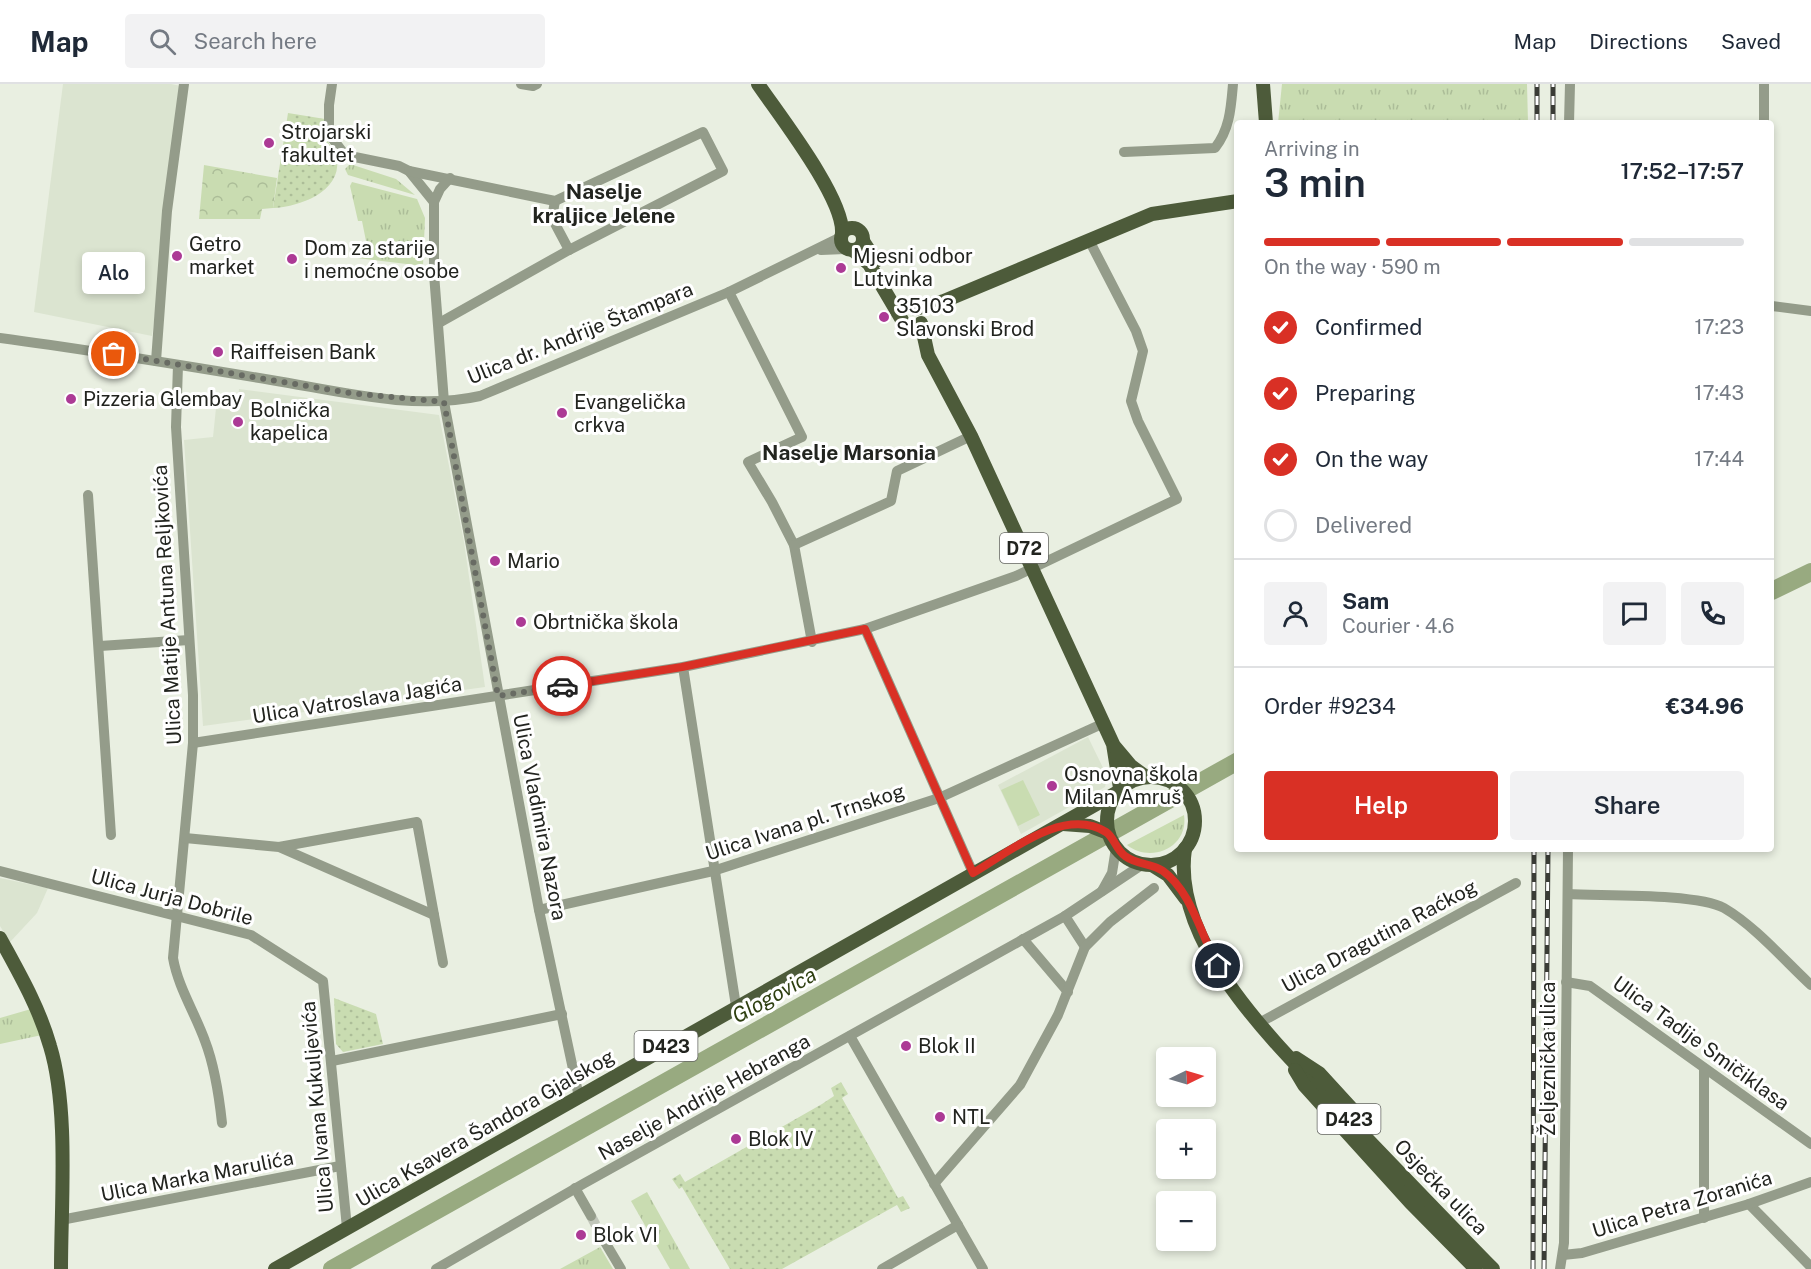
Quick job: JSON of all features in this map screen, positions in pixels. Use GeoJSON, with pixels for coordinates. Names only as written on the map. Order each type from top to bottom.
{"type":"FeatureCollection","features":[{"type":"Feature","properties":{"kind":"main road"},"geometry":{"type":"LineString","coordinates":[[758,84],[826,188],[839,202],[850,240],[912,318],[944,301],[1152,214],[1234,202]]}},
{"type":"Feature","properties":{"kind":"main road"},"geometry":{"type":"LineString","coordinates":[[1263,84],[1266,120]]}},
{"type":"Feature","properties":{"kind":"main road"},"geometry":{"type":"LineString","coordinates":[[1265,104],[1270,84]]}},
{"type":"Feature","properties":{"kind":"main road","name":"D72"},"geometry":{"type":"LineString","coordinates":[[912,318],[928,355],[971,436],[1034,568],[1113,744],[1131,766],[1146,777]]}},
{"type":"Feature","properties":{"kind":"main road","name":"D72"},"geometry":{"type":"LineString","coordinates":[[1113,744],[1118,791]]}},
{"type":"Feature","properties":{"kind":"main road","name":"D423"},"geometry":{"type":"LineString","coordinates":[[1058,825],[1136,779],[1146,777],[1171,781],[1191,802],[1195,819],[1194,831],[1185,849]]}},
{"type":"Feature","properties":{"kind":"main road"},"geometry":{"type":"LineString","coordinates":[[1113,842],[1107,816],[1118,791]]}},
{"type":"Feature","properties":{"kind":"main road","name":"D423"},"geometry":{"type":"LineString","coordinates":[[1058,825],[1090,825],[1132,860],[1147,865]]}},
{"type":"Feature","properties":{"kind":"main road","name":"Ulica Ksavera Šandora Gjalskog"},"geometry":{"type":"LineString","coordinates":[[275,1269],[1058,825]]}},
{"type":"Feature","properties":{"kind":"main road"},"geometry":{"type":"LineString","coordinates":[[1147,865],[1171,860],[1185,849]]}},
{"type":"Feature","properties":{"kind":"main road","name":"Osječka ulica"},"geometry":{"type":"LineString","coordinates":[[1185,849],[1183,874],[1189,903],[1204,942],[1231,988],[1289,1057],[1493,1269]]}},
{"type":"Feature","properties":{"kind":"main road","name":"Osječka ulica"},"geometry":{"type":"LineString","coordinates":[[1147,865],[1168,874],[1189,903]]}},
{"type":"Feature","properties":{"kind":"main road"},"geometry":{"type":"LineString","coordinates":[[0,938],[33,999],[55,1066],[60,1105],[61,1269]]}},
{"type":"Feature","properties":{"kind":"main road"},"geometry":{"type":"LineString","coordinates":[[1289,1057],[1304,1086],[1410,1202],[1476,1269]]}},
{"type":"Feature","properties":{"kind":"main road"},"geometry":{"type":"LineString","coordinates":[[1289,1057],[1301,1060],[1319,1073],[1447,1212],[1505,1269]]}},
{"type":"Feature","properties":{"kind":"street"},"geometry":{"type":"LineString","coordinates":[[156,361],[167,211],[184,84]]}},
{"type":"Feature","properties":{"kind":"street"},"geometry":{"type":"LineString","coordinates":[[332,84],[328,105],[329,134],[345,155],[399,166],[409,171],[555,201],[703,132],[723,171],[569,250],[439,323]]}},
{"type":"Feature","properties":{"kind":"street"},"geometry":{"type":"LineString","coordinates":[[521,84],[537,84]]}},
{"type":"Feature","properties":{"kind":"street"},"geometry":{"type":"LineString","coordinates":[[1124,152],[1215,147],[1223,138],[1230,115],[1233,84]]}},
{"type":"Feature","properties":{"kind":"street"},"geometry":{"type":"LineString","coordinates":[[1569,120],[1570,84]]}},
{"type":"Feature","properties":{"kind":"street"},"geometry":{"type":"LineString","coordinates":[[1764,84],[1764,120]]}},
{"type":"Feature","properties":{"kind":"street"},"geometry":{"type":"LineString","coordinates":[[409,171],[434,202],[440,189],[450,178]]}},
{"type":"Feature","properties":{"kind":"street"},"geometry":{"type":"LineString","coordinates":[[555,201],[552,218],[569,250]]}},
{"type":"Feature","properties":{"kind":"street","name":"Ulica Vladimira Nazora"},"geometry":{"type":"LineString","coordinates":[[434,202],[434,274],[444,402],[539,910],[579,1096]]}},
{"type":"Feature","properties":{"kind":"street","name":"Ulica dr. Andrije Štampara"},"geometry":{"type":"LineString","coordinates":[[0,338],[350,393],[444,402],[480,396],[729,292],[808,253],[850,240]]}},
{"type":"Feature","properties":{"kind":"street","name":"Ulica Vatroslava Jagića"},"geometry":{"type":"LineString","coordinates":[[193,743],[682,667],[812,642],[865,629],[1034,568],[1177,499],[1138,421],[1131,401],[1143,351],[1136,331],[1089,240]]}},
{"type":"Feature","properties":{"kind":"street"},"geometry":{"type":"LineString","coordinates":[[729,292],[802,437],[748,462],[794,545],[812,642]]}},
{"type":"Feature","properties":{"kind":"street"},"geometry":{"type":"LineString","coordinates":[[1774,306],[1811,311]]}},
{"type":"Feature","properties":{"kind":"street","name":"Ulica Matije Antuna Reljkovića"},"geometry":{"type":"LineString","coordinates":[[178,365],[176,427],[193,743],[173,945],[176,973],[206,1041],[214,1068],[222,1122]]}},
{"type":"Feature","properties":{"kind":"street"},"geometry":{"type":"LineString","coordinates":[[794,545],[891,501],[897,471],[971,436]]}},
{"type":"Feature","properties":{"kind":"street"},"geometry":{"type":"LineString","coordinates":[[88,495],[111,835]]}},
{"type":"Feature","properties":{"kind":"street"},"geometry":{"type":"LineString","coordinates":[[865,629],[973,873]]}},
{"type":"Feature","properties":{"kind":"street"},"geometry":{"type":"LineString","coordinates":[[100,646],[189,640]]}},
{"type":"Feature","properties":{"kind":"street"},"geometry":{"type":"LineString","coordinates":[[682,667],[736,1006]]}},
{"type":"Feature","properties":{"kind":"street","name":"Ulica Ivana pl. Trnskog"},"geometry":{"type":"LineString","coordinates":[[539,910],[713,871],[939,798],[1104,723]]}},
{"type":"Feature","properties":{"kind":"street"},"geometry":{"type":"LineString","coordinates":[[185,838],[279,847],[417,822],[443,963]]}},
{"type":"Feature","properties":{"kind":"street"},"geometry":{"type":"LineString","coordinates":[[1102,892],[1112,873],[1113,842]]}},
{"type":"Feature","properties":{"kind":"street"},"geometry":{"type":"LineString","coordinates":[[279,847],[434,915]]}},
{"type":"Feature","properties":{"kind":"street","name":"Željeznička ulica"},"geometry":{"type":"LineString","coordinates":[[1560,1269],[1563,1256],[1568,852]]}},
{"type":"Feature","properties":{"kind":"street","name":"Naselje Andrije Hebranga"},"geometry":{"type":"LineString","coordinates":[[436,1269],[575,1188],[1065,916],[1147,865]]}},
{"type":"Feature","properties":{"kind":"street","name":"Ulica Jurja Dobrile"},"geometry":{"type":"LineString","coordinates":[[0,871],[251,934],[323,981]]}},
{"type":"Feature","properties":{"kind":"street","name":"Ulica Dragutina Raćkog"},"geometry":{"type":"LineString","coordinates":[[1259,1023],[1516,883]]}},
{"type":"Feature","properties":{"kind":"street"},"geometry":{"type":"LineString","coordinates":[[934,1184],[1020,1085],[1047,1037],[1068,992],[1085,947],[1110,922],[1154,888]]}},
{"type":"Feature","properties":{"kind":"street"},"geometry":{"type":"LineString","coordinates":[[1568,894],[1689,900],[1723,908],[1740,919],[1811,985]]}},
{"type":"Feature","properties":{"kind":"street"},"geometry":{"type":"LineString","coordinates":[[1065,916],[1085,947]]}},
{"type":"Feature","properties":{"kind":"street"},"geometry":{"type":"LineString","coordinates":[[1023,939],[1068,992]]}},
{"type":"Feature","properties":{"kind":"street","name":"Ulica Ivana Kukuljevića"},"geometry":{"type":"LineString","coordinates":[[323,981],[347,1228]]}},
{"type":"Feature","properties":{"kind":"street","name":"Ulica Tadije Smičiklasa"},"geometry":{"type":"LineString","coordinates":[[1566,982],[1590,986],[1811,1144]]}},
{"type":"Feature","properties":{"kind":"street"},"geometry":{"type":"LineString","coordinates":[[332,1061],[562,1014]]}},
{"type":"Feature","properties":{"kind":"street"},"geometry":{"type":"LineString","coordinates":[[850,1036],[983,1269]]}},
{"type":"Feature","properties":{"kind":"street"},"geometry":{"type":"LineString","coordinates":[[1704,1069],[1704,1218]]}},
{"type":"Feature","properties":{"kind":"street","name":"Ulica Marka Marulića"},"geometry":{"type":"LineString","coordinates":[[61,1220],[340,1166]]}},
{"type":"Feature","properties":{"kind":"street","name":"Ulica Petra Zoranića"},"geometry":{"type":"LineString","coordinates":[[1563,1256],[1582,1253],[1704,1218],[1811,1182]]}},
{"type":"Feature","properties":{"kind":"street"},"geometry":{"type":"LineString","coordinates":[[575,1188],[591,1216]]}},
{"type":"Feature","properties":{"kind":"street"},"geometry":{"type":"LineString","coordinates":[[1749,1204],[1811,1267]]}},
{"type":"Feature","properties":{"kind":"street"},"geometry":{"type":"LineString","coordinates":[[882,1269],[958,1225]]}},
{"type":"Feature","properties":{"kind":"street"},"geometry":{"type":"LineString","coordinates":[[602,1236],[621,1269]]}},
{"type":"Feature","properties":{"kind":"shaded area"},"geometry":{"type":"Polygon","coordinates":[[[63,84],[171,84],[186,87],[152,336],[34,312],[63,84]]]}},
{"type":"Feature","properties":{"kind":"shaded area"},"geometry":{"type":"Polygon","coordinates":[[[239,389],[439,415],[464,542],[485,687],[203,726],[184,440],[213,437],[216,408],[236,411],[239,389]]]}},
{"type":"Feature","properties":{"kind":"shaded area","name":"Osnovna škola Milan Amruš"},"geometry":{"type":"Polygon","coordinates":[[[1088,737],[1107,776],[1105,787],[1021,834],[998,785],[1088,737]]]}},
{"type":"Feature","properties":{"kind":"shaded area"},"geometry":{"type":"Polygon","coordinates":[[[0,878],[48,888],[37,913],[10,942],[0,926],[0,878]]]}},
{"type":"Feature","properties":{"kind":"green space"},"geometry":{"type":"Polygon","coordinates":[[[1282,84],[1527,84],[1528,120],[1278,120],[1282,84]]]}},
{"type":"Feature","properties":{"kind":"green space"},"geometry":{"type":"Polygon","coordinates":[[[288,113],[325,119],[328,140],[337,160],[336,171],[332,181],[316,196],[295,205],[273,208],[288,113]]]}},
{"type":"Feature","properties":{"kind":"green space"},"geometry":{"type":"Polygon","coordinates":[[[350,164],[396,179],[415,195],[348,175],[345,169],[350,164]]]}},
{"type":"Feature","properties":{"kind":"green space"},"geometry":{"type":"Polygon","coordinates":[[[204,165],[277,178],[273,208],[262,209],[260,219],[199,219],[204,165]]]}},
{"type":"Feature","properties":{"kind":"green space"},"geometry":{"type":"Polygon","coordinates":[[[352,182],[417,199],[425,218],[423,266],[357,258],[357,249],[367,246],[362,221],[358,221],[350,186],[352,182]]]}},
{"type":"Feature","properties":{"kind":"green space"},"geometry":{"type":"Polygon","coordinates":[[[1023,780],[1040,815],[1018,826],[1001,790],[1023,780]]]}},
{"type":"Feature","properties":{"kind":"green space"},"geometry":{"type":"Polygon","coordinates":[[[1184,815],[1181,836],[1166,849],[1147,853],[1127,845],[1184,815]]]}},
{"type":"Feature","properties":{"kind":"green space"},"geometry":{"type":"Polygon","coordinates":[[[334,998],[376,1014],[383,1044],[343,1052],[336,1044],[334,998]]]}},
{"type":"Feature","properties":{"kind":"green space"},"geometry":{"type":"Polygon","coordinates":[[[31,1009],[42,1035],[0,1044],[0,1018],[31,1009]]]}},
{"type":"Feature","properties":{"kind":"green space"},"geometry":{"type":"Polygon","coordinates":[[[841,1082],[848,1094],[842,1098],[898,1198],[903,1196],[910,1208],[901,1212],[897,1205],[782,1269],[730,1269],[682,1187],[679,1189],[672,1179],[680,1174],[685,1182],[822,1104],[834,1096],[831,1088],[841,1082]]]}},
{"type":"Feature","properties":{"kind":"green space"},"geometry":{"type":"Polygon","coordinates":[[[647,1192],[690,1269],[670,1269],[631,1201],[647,1192]]]}},
{"type":"Feature","properties":{"kind":"green space"},"geometry":{"type":"Polygon","coordinates":[[[600,1247],[613,1269],[560,1269],[600,1247]]]}},
{"type":"Feature","properties":{"kind":"waterway","name":"Glogovica"},"geometry":{"type":"LineString","coordinates":[[1774,590],[1811,572]]}},
{"type":"Feature","properties":{"kind":"waterway","name":"Glogovica"},"geometry":{"type":"LineString","coordinates":[[332,1269],[1234,763]]}},
{"type":"Feature","properties":{"kind":"tunnel"},"geometry":{"type":"LineString","coordinates":[[591,1216],[602,1237]]}},
{"type":"Feature","properties":{"kind":"railway"},"geometry":{"type":"LineString","coordinates":[[1537,84],[1537,120]]}},
{"type":"Feature","properties":{"kind":"railway"},"geometry":{"type":"LineString","coordinates":[[1553,84],[1553,120]]}},
{"type":"Feature","properties":{"kind":"railway"},"geometry":{"type":"LineString","coordinates":[[1533,1269],[1534,852]]}},
{"type":"Feature","properties":{"kind":"railway"},"geometry":{"type":"LineString","coordinates":[[1544,1269],[1548,852]]}},
{"type":"Feature","properties":{"kind":"way so far"},"geometry":{"type":"LineString","coordinates":[[114,354],[350,393],[444,402],[498,696],[562,686]]}},
{"type":"Feature","properties":{"kind":"place","name":"Strojarski fakultet"},"geometry":{"type":"Point","coordinates":[269,143]}},
{"type":"Feature","properties":{"kind":"place","name":"Getro market"},"geometry":{"type":"Point","coordinates":[177,256]}},
{"type":"Feature","properties":{"kind":"place","name":"Dom za starije i nemoćne osobe"},"geometry":{"type":"Point","coordinates":[292,259]}},
{"type":"Feature","properties":{"kind":"place","name":"Mjesni odbor Lutvinka"},"geometry":{"type":"Point","coordinates":[841,268]}},
{"type":"Feature","properties":{"kind":"place","name":"35103 Slavonski Brod"},"geometry":{"type":"Point","coordinates":[884,317]}},
{"type":"Feature","properties":{"kind":"place","name":"Raiffeisen Bank"},"geometry":{"type":"Point","coordinates":[218,352]}},
{"type":"Feature","properties":{"kind":"place","name":"Alo"},"geometry":{"type":"Point","coordinates":[114,354]}},
{"type":"Feature","properties":{"kind":"place","name":"Pizzeria Glembay"},"geometry":{"type":"Point","coordinates":[71,399]}},
{"type":"Feature","properties":{"kind":"place","name":"Evangelička crkva"},"geometry":{"type":"Point","coordinates":[562,413]}},
{"type":"Feature","properties":{"kind":"place","name":"Bolnička kapelica"},"geometry":{"type":"Point","coordinates":[238,422]}},
{"type":"Feature","properties":{"kind":"place","name":"Mario"},"geometry":{"type":"Point","coordinates":[495,561]}},
{"type":"Feature","properties":{"kind":"place","name":"Obrtnička škola"},"geometry":{"type":"Point","coordinates":[521,622]}},
{"type":"Feature","properties":{"kind":"place","name":"Osnovna škola Milan Amruš"},"geometry":{"type":"Point","coordinates":[1052,786]}},
{"type":"Feature","properties":{"kind":"place","name":"Blok II"},"geometry":{"type":"Point","coordinates":[906,1046]}},
{"type":"Feature","properties":{"kind":"place","name":"NTL"},"geometry":{"type":"Point","coordinates":[940,1117]}},
{"type":"Feature","properties":{"kind":"place","name":"Blok IV"},"geometry":{"type":"Point","coordinates":[736,1139]}},
{"type":"Feature","properties":{"kind":"place","name":"Blok VI"},"geometry":{"type":"Point","coordinates":[581,1235]}},
{"type":"Feature","properties":{"kind":"district","name":"Naselje kraljice Jelene"},"geometry":{"type":"Point","coordinates":[604,203]}},
{"type":"Feature","properties":{"kind":"district","name":"Naselje Marsonia"},"geometry":{"type":"Point","coordinates":[849,452]}},
{"type":"Feature","properties":{"kind":"route"},"geometry":{"type":"LineString","coordinates":[[562,686],[682,667],[812,642],[865,629],[973,873],[1058,825],[1070,823],[1098,828],[1108,833],[1113,844],[1123,855],[1143,864],[1152,865],[1168,874],[1189,903],[1204,942],[1218,966]]}}]}
